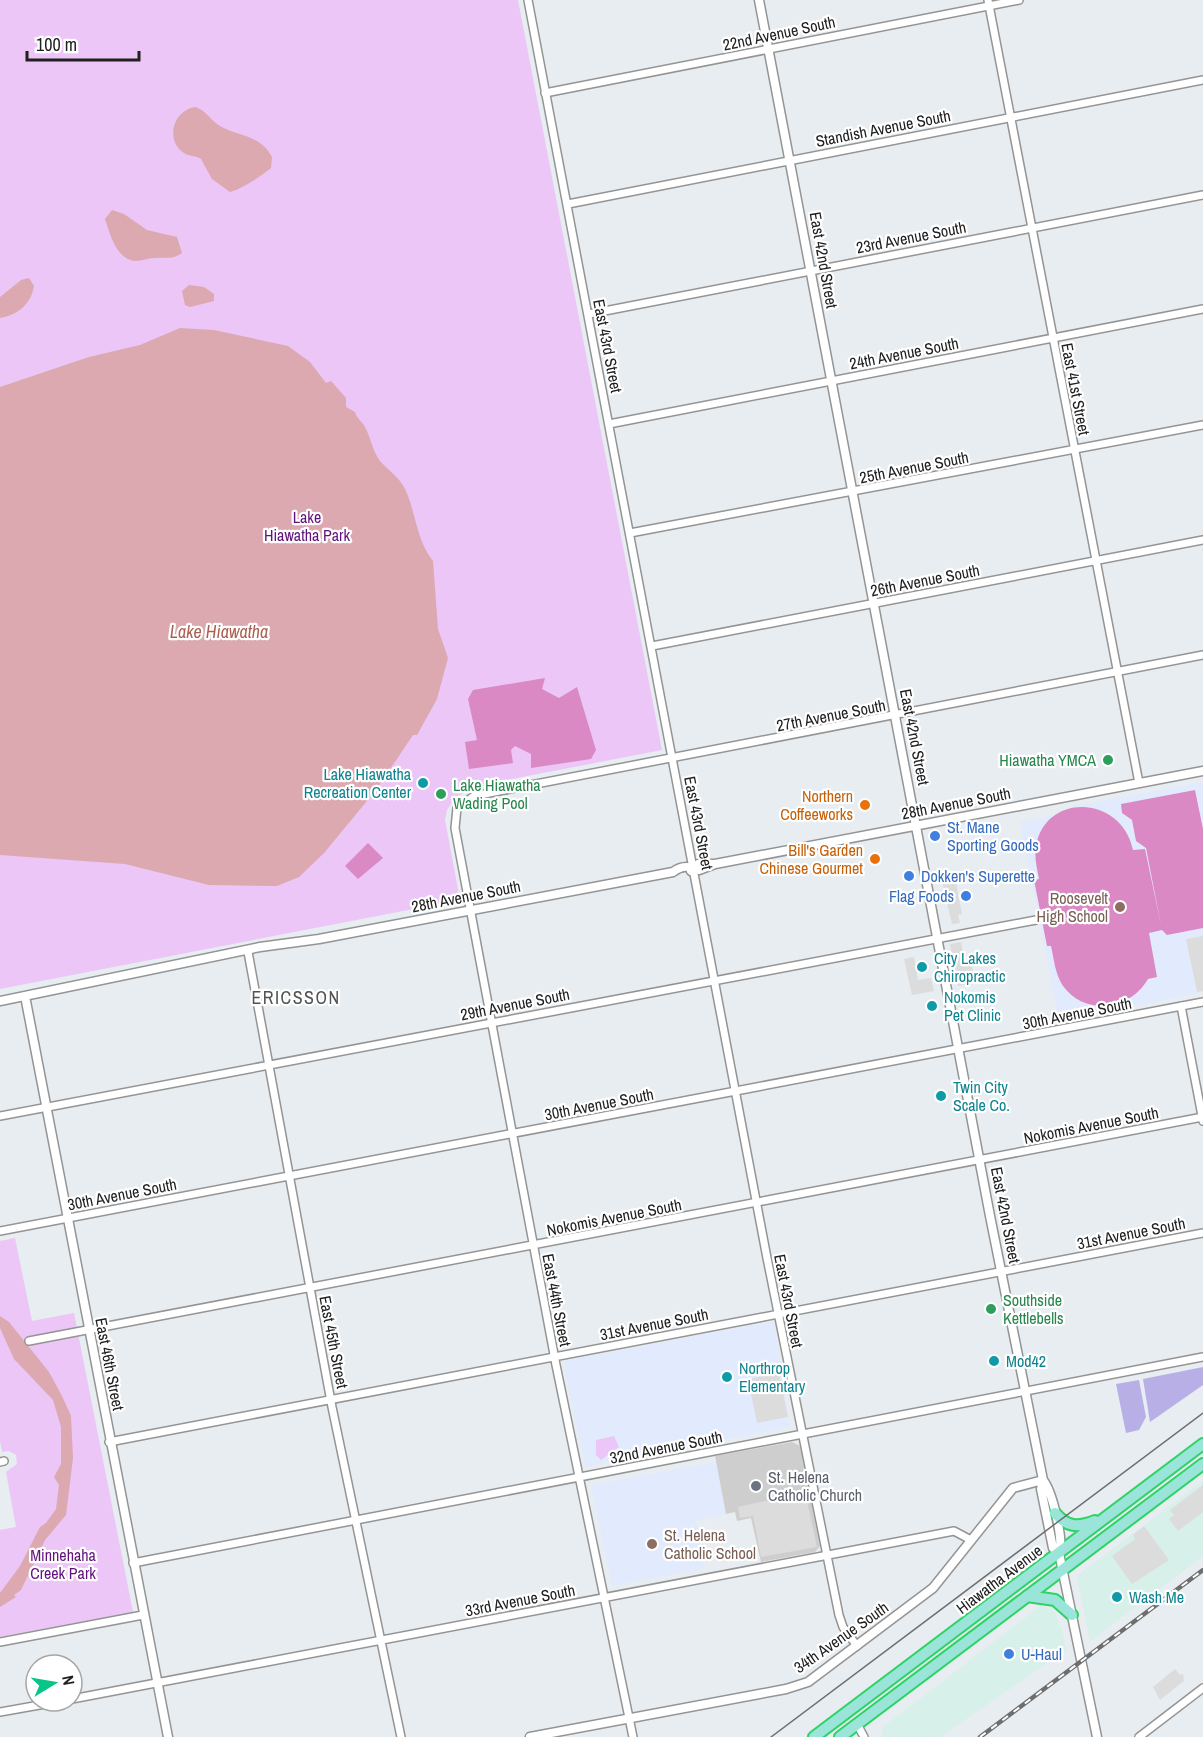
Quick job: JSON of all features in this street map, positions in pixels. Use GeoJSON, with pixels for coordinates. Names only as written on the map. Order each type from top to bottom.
{"type":"FeatureCollection","features":[{"type":"Feature","properties":{"kind":"highway","name":"Hiawatha Avenue"},"geometry":{"type":"LineString","coordinates":[[814,1737],[1203,1444]]}},
{"type":"Feature","properties":{"kind":"highway","name":"Hiawatha Avenue"},"geometry":{"type":"LineString","coordinates":[[840,1737],[1203,1464]]}},
{"type":"Feature","properties":{"kind":"highway"},"geometry":{"type":"LineString","coordinates":[[1055,1513],[1064,1523],[1074,1526],[1109,1516]]}},
{"type":"Feature","properties":{"kind":"highway"},"geometry":{"type":"LineString","coordinates":[[1027,1596],[1055,1600],[1072,1615]]}},
{"type":"Feature","properties":{"kind":"street","name":"East 43rd Street"},"geometry":{"type":"LineString","coordinates":[[528,0],[756,1204],[826,1556],[838,1615],[843,1627],[857,1646]]}},
{"type":"Feature","properties":{"kind":"street","name":"East 42nd Street"},"geometry":{"type":"LineString","coordinates":[[759,0],[1001,1272],[1044,1480],[1050,1488],[1055,1513],[1061,1547],[1059,1553]]}},
{"type":"Feature","properties":{"kind":"street","name":"22nd Avenue South"},"geometry":{"type":"LineString","coordinates":[[545,93],[768,50],[989,3],[1018,0]]}},
{"type":"Feature","properties":{"kind":"street","name":"East 41st Street"},"geometry":{"type":"LineString","coordinates":[[989,3],[1139,783]]}},
{"type":"Feature","properties":{"kind":"street","name":"Standish Avenue South"},"geometry":{"type":"LineString","coordinates":[[568,204],[1203,80]]}},
{"type":"Feature","properties":{"kind":"street","name":"23rd Avenue South"},"geometry":{"type":"LineString","coordinates":[[589,314],[1203,195]]}},
{"type":"Feature","properties":{"kind":"street","name":"24th Avenue South"},"geometry":{"type":"LineString","coordinates":[[609,424],[1203,309]]}},
{"type":"Feature","properties":{"kind":"street","name":"25th Avenue South"},"geometry":{"type":"LineString","coordinates":[[630,533],[1203,425]]}},
{"type":"Feature","properties":{"kind":"street","name":"26th Avenue South"},"geometry":{"type":"LineString","coordinates":[[652,646],[1203,540]]}},
{"type":"Feature","properties":{"kind":"street","name":"27th Avenue South"},"geometry":{"type":"LineString","coordinates":[[465,800],[474,795],[673,759],[1203,655]]}},
{"type":"Feature","properties":{"kind":"street","name":"28th Avenue South"},"geometry":{"type":"LineString","coordinates":[[0,1000],[249,951],[256,953],[263,949],[673,872],[685,867],[704,869],[715,864],[1203,771]]}},
{"type":"Feature","properties":{"kind":"street","name":"East 44th Street"},"geometry":{"type":"LineString","coordinates":[[465,800],[457,808],[454,817],[533,1246],[633,1737]]}},
{"type":"Feature","properties":{"kind":"street","name":"29th Avenue South"},"geometry":{"type":"LineString","coordinates":[[0,1116],[1036,920]]}},
{"type":"Feature","properties":{"kind":"street","name":"East 45th Street"},"geometry":{"type":"LineString","coordinates":[[249,951],[331,1400],[401,1737]]}},
{"type":"Feature","properties":{"kind":"street","name":"East 46th Street"},"geometry":{"type":"LineString","coordinates":[[25,996],[168,1737]]}},
{"type":"Feature","properties":{"kind":"street","name":"30th Avenue South"},"geometry":{"type":"LineString","coordinates":[[0,1231],[1203,1002]]}},
{"type":"Feature","properties":{"kind":"street"},"geometry":{"type":"LineString","coordinates":[[1181,1006],[1203,1119]]}},
{"type":"Feature","properties":{"kind":"street","name":"Nokomis Avenue South"},"geometry":{"type":"LineString","coordinates":[[29,1341],[1203,1119]]}},
{"type":"Feature","properties":{"kind":"street","name":"31st Avenue South"},"geometry":{"type":"LineString","coordinates":[[110,1442],[1203,1233]]}},
{"type":"Feature","properties":{"kind":"street","name":"32nd Avenue South"},"geometry":{"type":"LineString","coordinates":[[133,1563],[1203,1357]]}},
{"type":"Feature","properties":{"kind":"street","name":"East 42nd Street"},"geometry":{"type":"LineString","coordinates":[[1044,1480],[1041,1489],[1052,1544],[1059,1553],[1097,1737]]}},
{"type":"Feature","properties":{"kind":"street","name":"34th Avenue South"},"geometry":{"type":"LineString","coordinates":[[530,1737],[786,1689],[808,1682],[933,1588],[1013,1488],[1044,1480]]}},
{"type":"Feature","properties":{"kind":"street","name":"33rd Avenue South"},"geometry":{"type":"LineString","coordinates":[[84,1697],[954,1531],[971,1540]]}},
{"type":"Feature","properties":{"kind":"street"},"geometry":{"type":"LineString","coordinates":[[0,1642],[144,1615]]}},
{"type":"Feature","properties":{"kind":"street"},"geometry":{"type":"LineString","coordinates":[[1139,1737],[1203,1688]]}},
{"type":"Feature","properties":{"kind":"street"},"geometry":{"type":"LineString","coordinates":[[0,1712],[24,1708]]}},
{"type":"Feature","properties":{"kind":"street"},"geometry":{"type":"LineString","coordinates":[[857,1724],[864,1737]]}},
{"type":"Feature","properties":{"kind":"shaded area"},"geometry":{"type":"Polygon","coordinates":[[[545,678],[542,689],[559,698],[577,687],[596,750],[591,759],[531,768],[531,754],[515,746],[511,750],[513,763],[469,769],[465,742],[477,740],[468,699],[473,690],[545,678]]]}},
{"type":"Feature","properties":{"kind":"shaded area","name":"Roosevelt High School"},"geometry":{"type":"Polygon","coordinates":[[[1203,782],[1203,992],[1059,1021],[1020,822],[1053,815],[1075,806],[1203,782]]]}},
{"type":"Feature","properties":{"kind":"shaded area","name":"Roosevelt High School"},"geometry":{"type":"Polygon","coordinates":[[[1195,790],[1203,829],[1203,928],[1167,935],[1162,930],[1149,933],[1157,977],[1148,979],[1130,998],[1119,1003],[1095,1006],[1083,1002],[1063,986],[1056,971],[1051,946],[1047,946],[1034,880],[1039,879],[1035,850],[1042,829],[1053,816],[1067,809],[1083,807],[1099,810],[1114,818],[1126,832],[1133,850],[1145,849],[1161,925],[1146,848],[1136,841],[1132,820],[1122,813],[1121,804],[1195,790]]]}},
{"type":"Feature","properties":{"kind":"shaded area"},"geometry":{"type":"Polygon","coordinates":[[[368,843],[383,858],[358,879],[345,866],[368,843]]]}},
{"type":"Feature","properties":{"kind":"shaded area"},"geometry":{"type":"Polygon","coordinates":[[[955,878],[962,914],[958,915],[960,923],[952,924],[942,881],[955,878]]]}},
{"type":"Feature","properties":{"kind":"shaded area"},"geometry":{"type":"Polygon","coordinates":[[[1203,936],[1203,991],[1197,992],[1186,939],[1203,936]]]}},
{"type":"Feature","properties":{"kind":"shaded area"},"geometry":{"type":"Polygon","coordinates":[[[961,942],[965,963],[971,962],[975,979],[974,984],[958,986],[950,944],[961,942]]]}},
{"type":"Feature","properties":{"kind":"shaded area"},"geometry":{"type":"Polygon","coordinates":[[[914,957],[918,980],[931,978],[934,991],[912,995],[904,959],[914,957]]]}},
{"type":"Feature","properties":{"kind":"shaded area"},"geometry":{"type":"Polygon","coordinates":[[[774,1321],[790,1427],[585,1467],[563,1361],[774,1321]]]}},
{"type":"Feature","properties":{"kind":"shaded area"},"geometry":{"type":"Polygon","coordinates":[[[1203,1367],[1203,1385],[1150,1422],[1143,1379],[1203,1367]]]}},
{"type":"Feature","properties":{"kind":"shaded area"},"geometry":{"type":"Polygon","coordinates":[[[779,1373],[788,1417],[757,1423],[748,1379],[779,1373]]]}},
{"type":"Feature","properties":{"kind":"shaded area"},"geometry":{"type":"Polygon","coordinates":[[[1139,1380],[1146,1417],[1139,1430],[1126,1433],[1116,1384],[1139,1380]]]}},
{"type":"Feature","properties":{"kind":"shaded area"},"geometry":{"type":"Polygon","coordinates":[[[792,1442],[800,1446],[820,1546],[815,1552],[761,1562],[751,1518],[737,1521],[735,1512],[726,1514],[715,1456],[792,1442]]]}},
{"type":"Feature","properties":{"kind":"shaded area","name":"St. Helena Catholic School"},"geometry":{"type":"Polygon","coordinates":[[[716,1462],[726,1514],[696,1520],[705,1568],[612,1586],[591,1485],[716,1462]]]}},
{"type":"Feature","properties":{"kind":"shaded area"},"geometry":{"type":"Polygon","coordinates":[[[1203,1481],[1203,1556],[1090,1641],[1077,1576],[1203,1481]]]}},
{"type":"Feature","properties":{"kind":"shaded area"},"geometry":{"type":"Polygon","coordinates":[[[1203,1485],[1203,1512],[1178,1531],[1169,1519],[1174,1515],[1170,1510],[1203,1485]]]}},
{"type":"Feature","properties":{"kind":"shaded area"},"geometry":{"type":"Polygon","coordinates":[[[805,1492],[817,1547],[761,1557],[753,1516],[740,1518],[738,1507],[805,1492]]]}},
{"type":"Feature","properties":{"kind":"shaded area"},"geometry":{"type":"Polygon","coordinates":[[[1144,1526],[1169,1560],[1132,1584],[1112,1556],[1135,1539],[1133,1535],[1144,1526]]]}},
{"type":"Feature","properties":{"kind":"shaded area"},"geometry":{"type":"Polygon","coordinates":[[[1042,1605],[1055,1612],[1066,1650],[940,1737],[883,1737],[882,1728],[1042,1605]]]}},
{"type":"Feature","properties":{"kind":"shaded area"},"geometry":{"type":"Polygon","coordinates":[[[1175,1669],[1180,1675],[1183,1674],[1184,1681],[1160,1700],[1153,1687],[1175,1669]]]}},
{"type":"Feature","properties":{"kind":"green space","name":"Lake Hiawatha Park"},"geometry":{"type":"Polygon","coordinates":[[[0,0],[518,0],[662,750],[476,786],[455,798],[447,810],[445,820],[460,900],[0,989],[0,0]]]}},
{"type":"Feature","properties":{"kind":"green space","name":"Minnehaha Creek Park"},"geometry":{"type":"Polygon","coordinates":[[[15,1238],[32,1321],[74,1313],[133,1612],[0,1637],[0,1530],[16,1527],[6,1472],[17,1464],[16,1455],[9,1451],[2,1452],[0,1441],[0,1241],[15,1238]]]}},
{"type":"Feature","properties":{"kind":"green space"},"geometry":{"type":"Polygon","coordinates":[[[614,1436],[619,1447],[601,1460],[596,1455],[596,1440],[614,1436]]]}},
{"type":"Feature","properties":{"kind":"water"},"geometry":{"type":"Polygon","coordinates":[[[196,107],[224,128],[254,139],[261,144],[272,157],[271,168],[247,185],[230,192],[212,179],[201,159],[184,153],[174,141],[173,133],[177,119],[188,109],[196,107]]]}},
{"type":"Feature","properties":{"kind":"water"},"geometry":{"type":"Polygon","coordinates":[[[112,210],[124,214],[147,230],[177,237],[182,253],[172,257],[135,261],[123,256],[115,245],[105,219],[112,210]]]}},
{"type":"Feature","properties":{"kind":"water"},"geometry":{"type":"Polygon","coordinates":[[[29,278],[34,286],[27,303],[18,311],[0,318],[0,297],[21,280],[29,278]]]}},
{"type":"Feature","properties":{"kind":"water"},"geometry":{"type":"Polygon","coordinates":[[[189,285],[204,287],[214,294],[214,301],[190,307],[185,305],[182,291],[189,285]]]}},
{"type":"Feature","properties":{"kind":"water","name":"Lake Hiawatha"},"geometry":{"type":"Polygon","coordinates":[[[180,328],[214,330],[288,346],[310,362],[326,383],[331,381],[346,398],[346,407],[355,412],[364,425],[380,461],[403,485],[423,544],[433,561],[438,629],[448,658],[437,699],[417,735],[413,735],[376,790],[324,853],[299,877],[277,886],[209,885],[125,864],[0,855],[0,387],[89,357],[140,345],[180,328]]]}},
{"type":"Feature","properties":{"kind":"water"},"geometry":{"type":"Polygon","coordinates":[[[0,1316],[9,1322],[49,1372],[62,1396],[71,1416],[73,1458],[66,1515],[45,1540],[21,1590],[14,1595],[16,1597],[0,1607],[0,1593],[20,1566],[40,1527],[46,1523],[56,1509],[59,1485],[54,1477],[61,1464],[61,1427],[53,1400],[14,1359],[0,1328],[0,1316]]]}},
{"type":"Feature","properties":{"kind":"tram line"},"geometry":{"type":"LineString","coordinates":[[771,1737],[1203,1413]]}},
{"type":"Feature","properties":{"kind":"railway"},"geometry":{"type":"LineString","coordinates":[[980,1737],[1203,1570]]}},
{"type":"Feature","properties":{"kind":"place","name":"Hiawatha YMCA"},"geometry":{"type":"Point","coordinates":[1108,760]}},
{"type":"Feature","properties":{"kind":"place","name":"Lake Hiawatha Recreation Center"},"geometry":{"type":"Point","coordinates":[423,783]}},
{"type":"Feature","properties":{"kind":"place","name":"Lake Hiawatha Wading Pool"},"geometry":{"type":"Point","coordinates":[441,794]}},
{"type":"Feature","properties":{"kind":"place","name":"Northern Coffeeworks"},"geometry":{"type":"Point","coordinates":[865,805]}},
{"type":"Feature","properties":{"kind":"place","name":"St. Mane Sporting Goods"},"geometry":{"type":"Point","coordinates":[935,836]}},
{"type":"Feature","properties":{"kind":"place","name":"Bill's Garden Chinese Gourmet"},"geometry":{"type":"Point","coordinates":[875,859]}},
{"type":"Feature","properties":{"kind":"place","name":"Dokken's Superette"},"geometry":{"type":"Point","coordinates":[909,876]}},
{"type":"Feature","properties":{"kind":"place","name":"Flag Foods"},"geometry":{"type":"Point","coordinates":[966,896]}},
{"type":"Feature","properties":{"kind":"place","name":"Roosevelt High School"},"geometry":{"type":"Point","coordinates":[1120,907]}},
{"type":"Feature","properties":{"kind":"place","name":"City Lakes Chiropractic"},"geometry":{"type":"Point","coordinates":[922,967]}},
{"type":"Feature","properties":{"kind":"place","name":"Nokomis Pet Clinic"},"geometry":{"type":"Point","coordinates":[932,1006]}},
{"type":"Feature","properties":{"kind":"place","name":"Twin City Scale Co."},"geometry":{"type":"Point","coordinates":[941,1096]}},
{"type":"Feature","properties":{"kind":"place","name":"Southside Kettlebells"},"geometry":{"type":"Point","coordinates":[991,1309]}},
{"type":"Feature","properties":{"kind":"place","name":"Mod42"},"geometry":{"type":"Point","coordinates":[994,1361]}},
{"type":"Feature","properties":{"kind":"place","name":"Northrop Elementary"},"geometry":{"type":"Point","coordinates":[727,1377]}},
{"type":"Feature","properties":{"kind":"place","name":"St. Helena Catholic Church"},"geometry":{"type":"Point","coordinates":[756,1486]}},
{"type":"Feature","properties":{"kind":"place","name":"St. Helena Catholic School"},"geometry":{"type":"Point","coordinates":[652,1544]}},
{"type":"Feature","properties":{"kind":"place","name":"Wash Me"},"geometry":{"type":"Point","coordinates":[1117,1597]}},
{"type":"Feature","properties":{"kind":"place","name":"U-Haul"},"geometry":{"type":"Point","coordinates":[1009,1654]}},
{"type":"Feature","properties":{"kind":"district","name":"ERICSSON"},"geometry":{"type":"Point","coordinates":[296,998]}}]}
